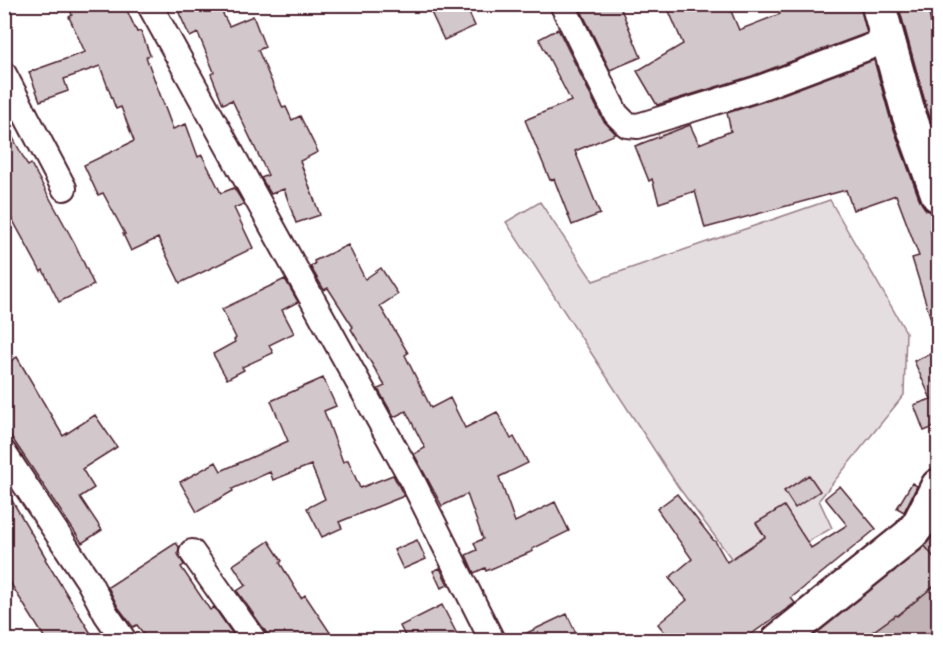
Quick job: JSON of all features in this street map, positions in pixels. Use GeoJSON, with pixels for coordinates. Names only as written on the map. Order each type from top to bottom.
{"type":"FeatureCollection","features":[{"type":"Feature","properties":{"kind":"street"},"geometry":{"type":"LineString","coordinates":[[149,4],[410,476],[492,640]]}},
{"type":"Feature","properties":{"kind":"street"},"geometry":{"type":"LineString","coordinates":[[562,4],[616,114],[627,125],[638,126],[757,89],[888,40]]}},
{"type":"Feature","properties":{"kind":"street"},"geometry":{"type":"LineString","coordinates":[[878,4],[909,115],[939,195]]}},
{"type":"Feature","properties":{"kind":"street"},"geometry":{"type":"LineString","coordinates":[[4,74],[64,188]]}},
{"type":"Feature","properties":{"kind":"street"},"geometry":{"type":"LineString","coordinates":[[4,453],[88,580],[106,614],[124,640]]}},
{"type":"Feature","properties":{"kind":"street"},"geometry":{"type":"LineString","coordinates":[[779,640],[909,536],[919,524],[939,486]]}},
{"type":"Feature","properties":{"kind":"street"},"geometry":{"type":"LineString","coordinates":[[192,552],[254,640]]}},
{"type":"Feature","properties":{"kind":"shaded area"},"geometry":{"type":"Polygon","coordinates":[[[889,5],[938,5],[938,162],[889,5]]]}},
{"type":"Feature","properties":{"kind":"shaded area"},"geometry":{"type":"Polygon","coordinates":[[[830,200],[906,332],[904,395],[819,500],[832,528],[745,577],[679,488],[506,222],[540,202],[593,281],[830,200]]]}},
{"type":"Feature","properties":{"kind":"shaded area"},"geometry":{"type":"Polygon","coordinates":[[[938,527],[938,640],[801,640],[938,527]]]}},
{"type":"Feature","properties":{"kind":"building"},"geometry":{"type":"Polygon","coordinates":[[[68,4],[124,4],[137,32],[141,31],[150,55],[146,57],[173,129],[186,124],[198,157],[202,155],[221,193],[234,188],[244,204],[234,208],[253,248],[180,283],[158,238],[131,251],[123,234],[125,234],[103,193],[98,195],[84,165],[134,141],[121,107],[116,109],[100,66],[64,79],[68,91],[40,101],[29,72],[85,52],[69,17],[72,15],[68,4]]]}},
{"type":"Feature","properties":{"kind":"building"},"geometry":{"type":"Polygon","coordinates":[[[175,4],[218,4],[229,26],[253,16],[265,47],[258,50],[283,108],[286,107],[292,120],[300,116],[318,152],[300,161],[320,215],[296,223],[284,189],[271,194],[261,178],[268,175],[232,100],[223,104],[211,74],[214,72],[198,33],[190,37],[175,4]]]}},
{"type":"Feature","properties":{"kind":"building"},"geometry":{"type":"Polygon","coordinates":[[[427,4],[465,4],[475,26],[444,40],[427,4]]]}},
{"type":"Feature","properties":{"kind":"building"},"geometry":{"type":"Polygon","coordinates":[[[578,4],[619,4],[641,57],[610,70],[578,4]]]}},
{"type":"Feature","properties":{"kind":"building"},"geometry":{"type":"Polygon","coordinates":[[[666,4],[728,4],[739,30],[780,14],[777,4],[860,4],[867,33],[752,76],[657,105],[637,71],[683,44],[666,4]]]}},
{"type":"Feature","properties":{"kind":"building"},"geometry":{"type":"Polygon","coordinates":[[[898,4],[927,4],[939,62],[935,63],[939,81],[939,141],[927,109],[898,4]]]}},
{"type":"Feature","properties":{"kind":"building"},"geometry":{"type":"Polygon","coordinates":[[[558,29],[603,120],[616,134],[575,151],[600,214],[572,225],[554,179],[550,180],[525,120],[571,101],[539,39],[558,29]]]}},
{"type":"Feature","properties":{"kind":"building"},"geometry":{"type":"Polygon","coordinates":[[[874,60],[891,121],[920,201],[926,210],[937,213],[939,218],[939,226],[930,229],[936,251],[939,251],[939,328],[934,329],[912,258],[919,256],[896,195],[853,210],[846,190],[705,228],[695,191],[659,203],[652,179],[649,181],[635,146],[690,125],[699,144],[731,131],[727,113],[874,60]]]}},
{"type":"Feature","properties":{"kind":"building"},"geometry":{"type":"Polygon","coordinates":[[[4,121],[28,166],[31,164],[75,244],[94,285],[59,302],[4,204],[4,121]]]}},
{"type":"Feature","properties":{"kind":"building"},"geometry":{"type":"Polygon","coordinates":[[[348,245],[365,279],[381,268],[398,294],[380,306],[408,353],[405,355],[431,408],[450,398],[465,428],[497,412],[511,439],[514,437],[528,463],[499,477],[515,522],[555,502],[569,531],[532,549],[533,551],[486,571],[485,568],[474,573],[466,555],[477,550],[474,543],[483,539],[467,494],[442,506],[414,454],[425,448],[406,411],[394,417],[378,389],[385,386],[351,329],[353,327],[328,288],[324,290],[310,266],[315,264],[314,261],[348,245]]]}},
{"type":"Feature","properties":{"kind":"building"},"geometry":{"type":"Polygon","coordinates":[[[285,279],[298,302],[282,310],[294,333],[269,345],[273,353],[242,367],[244,370],[227,379],[213,354],[235,342],[236,338],[222,309],[285,279]]]}},
{"type":"Feature","properties":{"kind":"building"},"geometry":{"type":"Polygon","coordinates":[[[939,350],[939,425],[924,431],[914,405],[931,399],[914,361],[939,350]]]}},
{"type":"Feature","properties":{"kind":"building"},"geometry":{"type":"Polygon","coordinates":[[[17,357],[63,436],[95,415],[117,447],[82,469],[94,488],[80,497],[102,530],[82,543],[4,426],[4,365],[17,357]]]}},
{"type":"Feature","properties":{"kind":"building"},"geometry":{"type":"Polygon","coordinates":[[[323,378],[336,406],[324,411],[343,462],[348,460],[360,488],[393,475],[404,496],[339,522],[342,528],[322,537],[307,508],[325,499],[311,465],[273,480],[270,472],[232,489],[233,491],[197,512],[180,482],[216,462],[221,471],[288,441],[271,401],[323,378]]]}},
{"type":"Feature","properties":{"kind":"building"},"geometry":{"type":"Polygon","coordinates":[[[809,475],[820,491],[795,508],[784,491],[809,475]]]}},
{"type":"Feature","properties":{"kind":"building"},"geometry":{"type":"Polygon","coordinates":[[[912,483],[917,486],[904,512],[897,508],[912,483]]]}},
{"type":"Feature","properties":{"kind":"building"},"geometry":{"type":"Polygon","coordinates":[[[840,486],[876,529],[791,598],[795,603],[743,640],[671,640],[658,624],[687,600],[669,578],[692,559],[657,509],[677,494],[715,541],[727,562],[765,537],[756,523],[784,506],[811,548],[847,525],[825,498],[840,486]]]}},
{"type":"Feature","properties":{"kind":"building"},"geometry":{"type":"Polygon","coordinates":[[[4,487],[95,640],[46,640],[4,573],[4,487]]]}},
{"type":"Feature","properties":{"kind":"building"},"geometry":{"type":"Polygon","coordinates":[[[417,540],[426,559],[403,569],[394,550],[417,540]]]}},
{"type":"Feature","properties":{"kind":"building"},"geometry":{"type":"Polygon","coordinates":[[[269,541],[301,598],[305,595],[335,640],[268,640],[266,632],[237,591],[246,585],[233,565],[269,541]]]}},
{"type":"Feature","properties":{"kind":"building"},"geometry":{"type":"Polygon","coordinates":[[[176,543],[179,547],[178,554],[184,565],[181,567],[210,610],[214,607],[237,640],[148,640],[137,625],[133,627],[118,607],[108,587],[176,543]]]}},
{"type":"Feature","properties":{"kind":"building"},"geometry":{"type":"Polygon","coordinates":[[[925,546],[939,564],[939,582],[897,616],[861,640],[808,640],[925,546]]]}},
{"type":"Feature","properties":{"kind":"building"},"geometry":{"type":"Polygon","coordinates":[[[440,568],[448,585],[441,588],[433,571],[440,568]]]}},
{"type":"Feature","properties":{"kind":"building"},"geometry":{"type":"Polygon","coordinates":[[[442,605],[460,640],[407,640],[400,626],[442,605]]]}},
{"type":"Feature","properties":{"kind":"building"},"geometry":{"type":"Polygon","coordinates":[[[567,614],[579,640],[512,640],[567,614]]]}}]}
